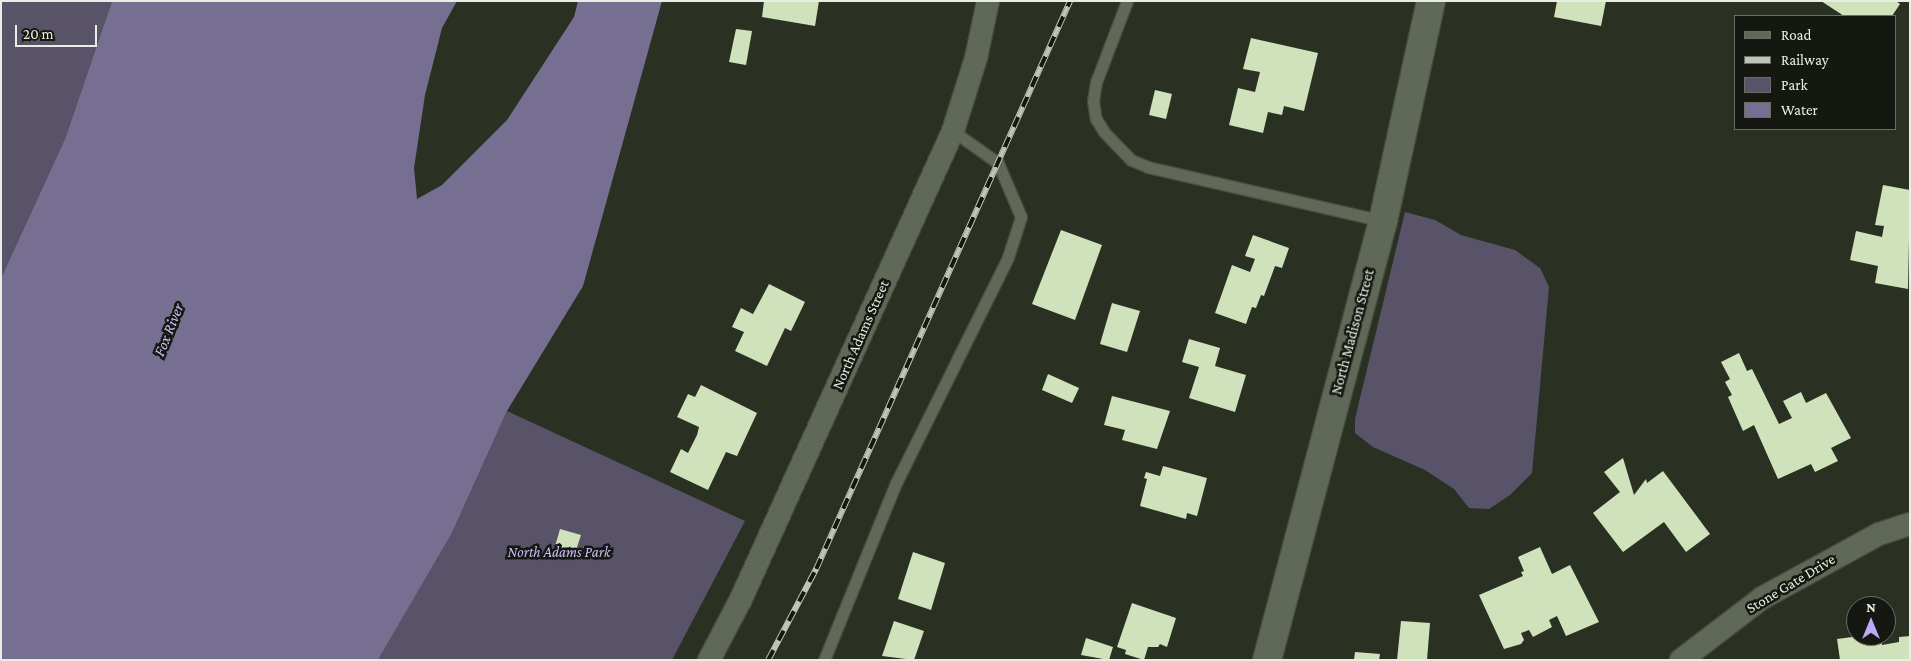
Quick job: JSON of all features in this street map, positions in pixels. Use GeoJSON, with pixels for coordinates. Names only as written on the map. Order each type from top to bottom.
{"type":"FeatureCollection","features":[{"type":"Feature","properties":{"kind":"street","name":"North Adams Street"},"geometry":{"type":"LineString","coordinates":[[709,660],[741,599],[953,131],[976,58],[988,1]]}},
{"type":"Feature","properties":{"kind":"street","name":"North Madison Street"},"geometry":{"type":"LineString","coordinates":[[1266,660],[1383,221],[1431,1]]}},
{"type":"Feature","properties":{"kind":"street","name":"Stone Gate Drive"},"geometry":{"type":"LineString","coordinates":[[1681,660],[1762,598],[1879,534],[1910,524]]}},
{"type":"Feature","properties":{"kind":"lane"},"geometry":{"type":"LineString","coordinates":[[1127,1],[1096,82],[1093,102],[1096,119],[1104,132],[1131,160],[1148,167],[1383,221]]}},
{"type":"Feature","properties":{"kind":"lane"},"geometry":{"type":"LineString","coordinates":[[824,660],[896,483],[1008,257],[1021,217],[998,163],[953,131]]}},
{"type":"Feature","properties":{"kind":"green space"},"geometry":{"type":"Polygon","coordinates":[[[1,1],[112,1],[65,139],[1,278],[1,1]]]}},
{"type":"Feature","properties":{"kind":"green space"},"geometry":{"type":"Polygon","coordinates":[[[1405,212],[1435,220],[1461,235],[1515,250],[1540,268],[1549,287],[1532,473],[1510,495],[1489,509],[1469,508],[1454,489],[1425,470],[1373,447],[1355,433],[1355,419],[1405,212]]]}},
{"type":"Feature","properties":{"kind":"green space","name":"North Adams Park"},"geometry":{"type":"Polygon","coordinates":[[[507,411],[745,521],[672,660],[378,660],[452,533],[507,411]]]}},
{"type":"Feature","properties":{"kind":"water","name":"Fox River"},"geometry":{"type":"Polygon","coordinates":[[[112,1],[457,1],[442,28],[425,95],[414,168],[417,199],[442,185],[507,120],[574,17],[578,1],[662,1],[583,286],[507,411],[452,533],[378,660],[1,660],[1,278],[65,139],[112,1]]]}},
{"type":"Feature","properties":{"kind":"building"},"geometry":{"type":"Polygon","coordinates":[[[764,1],[819,1],[815,26],[762,17],[764,1]]]}},
{"type":"Feature","properties":{"kind":"building"},"geometry":{"type":"Polygon","coordinates":[[[1557,1],[1606,1],[1601,26],[1554,17],[1557,1]]]}},
{"type":"Feature","properties":{"kind":"building"},"geometry":{"type":"Polygon","coordinates":[[[1821,1],[1896,1],[1900,4],[1893,15],[1842,15],[1821,1]]]}},
{"type":"Feature","properties":{"kind":"building"},"geometry":{"type":"Polygon","coordinates":[[[736,29],[752,31],[746,65],[729,62],[736,29]]]}},
{"type":"Feature","properties":{"kind":"building"},"geometry":{"type":"Polygon","coordinates":[[[1251,38],[1318,53],[1304,111],[1284,106],[1282,115],[1268,112],[1263,133],[1229,125],[1238,88],[1255,92],[1260,72],[1243,69],[1251,38]]]}},
{"type":"Feature","properties":{"kind":"building"},"geometry":{"type":"Polygon","coordinates":[[[1155,90],[1172,94],[1166,119],[1149,115],[1155,90]]]}},
{"type":"Feature","properties":{"kind":"building"},"geometry":{"type":"Polygon","coordinates":[[[1883,185],[1910,190],[1908,289],[1875,283],[1878,266],[1850,260],[1856,231],[1882,237],[1884,226],[1875,225],[1883,185]]]}},
{"type":"Feature","properties":{"kind":"building"},"geometry":{"type":"Polygon","coordinates":[[[1061,230],[1102,245],[1075,320],[1032,304],[1061,230]]]}},
{"type":"Feature","properties":{"kind":"building"},"geometry":{"type":"Polygon","coordinates":[[[1253,235],[1289,248],[1282,268],[1275,266],[1264,296],[1261,295],[1256,308],[1252,307],[1246,324],[1215,313],[1232,265],[1250,272],[1255,259],[1245,256],[1253,235]]]}},
{"type":"Feature","properties":{"kind":"building"},"geometry":{"type":"Polygon","coordinates":[[[769,284],[805,302],[791,331],[785,328],[767,366],[735,351],[744,332],[732,327],[741,308],[753,314],[769,284]]]}},
{"type":"Feature","properties":{"kind":"building"},"geometry":{"type":"Polygon","coordinates":[[[1112,303],[1140,311],[1127,352],[1100,344],[1112,303]]]}},
{"type":"Feature","properties":{"kind":"building"},"geometry":{"type":"Polygon","coordinates":[[[1189,339],[1220,348],[1215,366],[1246,375],[1235,412],[1189,398],[1199,367],[1182,362],[1189,339]]]}},
{"type":"Feature","properties":{"kind":"building"},"geometry":{"type":"Polygon","coordinates":[[[1739,353],[1747,371],[1752,369],[1779,424],[1792,418],[1783,401],[1801,392],[1806,403],[1826,393],[1851,438],[1831,448],[1838,461],[1815,472],[1811,464],[1778,479],[1754,425],[1743,431],[1728,397],[1732,395],[1725,382],[1730,379],[1721,362],[1739,353]]]}},
{"type":"Feature","properties":{"kind":"building"},"geometry":{"type":"Polygon","coordinates":[[[1048,374],[1079,388],[1072,403],[1042,390],[1048,374]]]}},
{"type":"Feature","properties":{"kind":"building"},"geometry":{"type":"Polygon","coordinates":[[[701,385],[757,413],[737,456],[726,452],[708,490],[670,472],[681,449],[688,453],[697,435],[699,427],[677,417],[688,394],[695,397],[701,385]]]}},
{"type":"Feature","properties":{"kind":"building"},"geometry":{"type":"Polygon","coordinates":[[[1112,396],[1170,411],[1157,449],[1122,440],[1125,430],[1104,425],[1112,396]]]}},
{"type":"Feature","properties":{"kind":"building"},"geometry":{"type":"Polygon","coordinates":[[[1623,458],[1634,495],[1646,479],[1647,483],[1663,471],[1710,534],[1686,552],[1664,522],[1623,552],[1593,513],[1620,492],[1604,472],[1623,458]]]}},
{"type":"Feature","properties":{"kind":"building"},"geometry":{"type":"Polygon","coordinates":[[[1163,466],[1207,478],[1197,516],[1187,513],[1186,519],[1140,506],[1147,479],[1144,478],[1146,472],[1160,476],[1163,466]]]}},
{"type":"Feature","properties":{"kind":"building"},"geometry":{"type":"Polygon","coordinates":[[[560,529],[581,535],[574,556],[554,550],[560,529]]]}},
{"type":"Feature","properties":{"kind":"building"},"geometry":{"type":"Polygon","coordinates":[[[1540,547],[1552,574],[1570,565],[1599,622],[1566,636],[1557,616],[1549,620],[1552,627],[1533,637],[1529,630],[1521,633],[1524,640],[1521,644],[1504,649],[1479,595],[1523,576],[1521,572],[1524,571],[1518,557],[1540,547]]]}},
{"type":"Feature","properties":{"kind":"building"},"geometry":{"type":"Polygon","coordinates":[[[913,552],[945,563],[931,610],[898,599],[913,552]]]}},
{"type":"Feature","properties":{"kind":"building"},"geometry":{"type":"Polygon","coordinates":[[[1132,603],[1176,618],[1167,647],[1160,644],[1158,647],[1148,647],[1144,660],[1125,654],[1126,650],[1117,647],[1132,603]]]}},
{"type":"Feature","properties":{"kind":"building"},"geometry":{"type":"Polygon","coordinates":[[[894,621],[924,631],[914,660],[882,656],[894,621]]]}},
{"type":"Feature","properties":{"kind":"building"},"geometry":{"type":"Polygon","coordinates":[[[1401,621],[1430,623],[1427,660],[1397,660],[1401,621]]]}},
{"type":"Feature","properties":{"kind":"building"},"geometry":{"type":"Polygon","coordinates":[[[1910,636],[1910,660],[1840,660],[1837,639],[1846,638],[1846,646],[1896,646],[1896,643],[1899,642],[1899,637],[1910,636]]]}},
{"type":"Feature","properties":{"kind":"building"},"geometry":{"type":"Polygon","coordinates":[[[1086,638],[1113,647],[1109,660],[1081,655],[1086,638]]]}},
{"type":"Feature","properties":{"kind":"building"},"geometry":{"type":"Polygon","coordinates":[[[1355,652],[1380,654],[1379,660],[1354,660],[1355,652]]]}},
{"type":"Feature","properties":{"kind":"railway"},"geometry":{"type":"LineString","coordinates":[[768,660],[816,569],[1070,1]]}}]}
